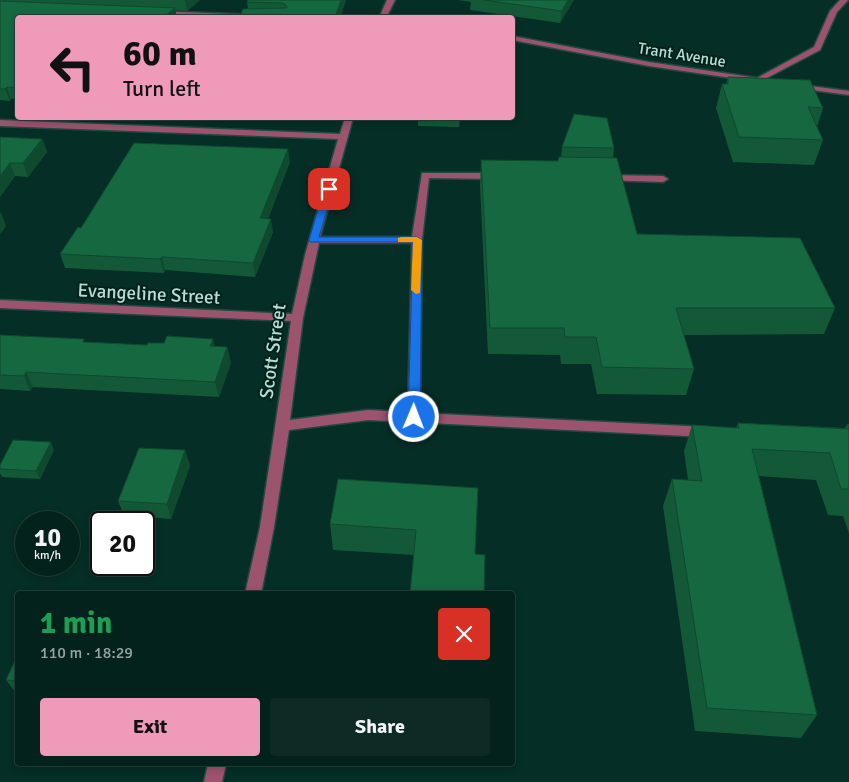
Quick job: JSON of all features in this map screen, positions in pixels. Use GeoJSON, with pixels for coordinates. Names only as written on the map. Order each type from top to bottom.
{"type":"FeatureCollection","features":[{"type":"Feature","properties":{"kind":"street"},"geometry":{"type":"LineString","coordinates":[[384,15],[391,0]]}},
{"type":"Feature","properties":{"kind":"street"},"geometry":{"type":"LineString","coordinates":[[759,80],[817,48],[834,11],[844,0]]}},
{"type":"Feature","properties":{"kind":"street"},"geometry":{"type":"LineString","coordinates":[[152,13],[205,15]]}},
{"type":"Feature","properties":{"kind":"street","name":"Trant Avenue"},"geometry":{"type":"LineString","coordinates":[[515,39],[623,60],[778,83]]}},
{"type":"Feature","properties":{"kind":"street"},"geometry":{"type":"LineString","coordinates":[[787,84],[849,93]]}},
{"type":"Feature","properties":{"kind":"street","name":"Scott Street"},"geometry":{"type":"LineString","coordinates":[[254,591],[267,527],[297,318],[314,240],[348,120]]}},
{"type":"Feature","properties":{"kind":"street"},"geometry":{"type":"LineString","coordinates":[[0,123],[344,137]]}},
{"type":"Feature","properties":{"kind":"street"},"geometry":{"type":"LineString","coordinates":[[414,417],[417,240],[425,175],[505,176]]}},
{"type":"Feature","properties":{"kind":"street"},"geometry":{"type":"LineString","coordinates":[[594,178],[663,179]]}},
{"type":"Feature","properties":{"kind":"street"},"geometry":{"type":"LineString","coordinates":[[314,240],[417,240]]}},
{"type":"Feature","properties":{"kind":"street","name":"Evangeline Street"},"geometry":{"type":"LineString","coordinates":[[0,304],[297,318]]}},
{"type":"Feature","properties":{"kind":"street"},"geometry":{"type":"LineString","coordinates":[[283,426],[368,415],[719,432]]}},
{"type":"Feature","properties":{"kind":"street"},"geometry":{"type":"LineString","coordinates":[[213,782],[217,766]]}},
{"type":"Feature","properties":{"kind":"building"},"geometry":{"type":"Polygon","coordinates":[[[248,0],[341,0],[336,15],[240,15],[243,9],[287,8],[283,3],[247,2],[248,0]]]}},
{"type":"Feature","properties":{"kind":"building"},"geometry":{"type":"Polygon","coordinates":[[[484,0],[568,0],[562,11],[484,0]]]}},
{"type":"Feature","properties":{"kind":"building"},"geometry":{"type":"Polygon","coordinates":[[[0,1],[175,8],[167,15],[15,15],[15,88],[0,89],[0,1]]]}},
{"type":"Feature","properties":{"kind":"building"},"geometry":{"type":"Polygon","coordinates":[[[728,77],[810,80],[823,108],[808,107],[823,140],[739,137],[722,84],[728,84],[728,77]]]}},
{"type":"Feature","properties":{"kind":"building"},"geometry":{"type":"Polygon","coordinates":[[[574,114],[607,118],[614,148],[562,147],[574,114]]]}},
{"type":"Feature","properties":{"kind":"building"},"geometry":{"type":"Polygon","coordinates":[[[0,137],[42,139],[23,163],[10,163],[0,176],[0,137]]]}},
{"type":"Feature","properties":{"kind":"building"},"geometry":{"type":"Polygon","coordinates":[[[134,143],[288,149],[260,218],[271,219],[253,263],[162,257],[160,259],[60,254],[78,227],[81,228],[134,143]]]}},
{"type":"Feature","properties":{"kind":"building"},"geometry":{"type":"Polygon","coordinates":[[[559,157],[617,158],[637,234],[800,238],[835,308],[676,308],[694,369],[602,367],[596,337],[565,337],[564,328],[490,328],[481,160],[558,161],[559,157]]]}},
{"type":"Feature","properties":{"kind":"building"},"geometry":{"type":"Polygon","coordinates":[[[0,335],[84,339],[83,342],[147,345],[148,343],[164,343],[167,336],[213,339],[210,346],[227,347],[215,382],[26,372],[24,376],[0,375],[0,335]]]}},
{"type":"Feature","properties":{"kind":"building"},"geometry":{"type":"Polygon","coordinates":[[[738,423],[849,429],[849,489],[841,489],[830,453],[752,449],[817,715],[707,708],[672,479],[702,481],[692,425],[739,428],[738,423]]]}},
{"type":"Feature","properties":{"kind":"building"},"geometry":{"type":"Polygon","coordinates":[[[13,440],[51,442],[36,471],[0,469],[0,465],[13,440]]]}},
{"type":"Feature","properties":{"kind":"building"},"geometry":{"type":"Polygon","coordinates":[[[139,448],[185,450],[167,504],[118,501],[139,448]]]}},
{"type":"Feature","properties":{"kind":"building"},"geometry":{"type":"Polygon","coordinates":[[[338,479],[478,488],[475,554],[485,555],[484,591],[410,591],[416,530],[330,524],[338,479]]]}},
{"type":"Feature","properties":{"kind":"building"},"geometry":{"type":"Polygon","coordinates":[[[15,660],[15,681],[6,680],[15,660]]]}},
{"type":"Feature","properties":{"kind":"slow traffic"},"geometry":{"type":"LineString","coordinates":[[401,240],[417,240],[416,290]]}},
{"type":"Feature","properties":{"kind":"route"},"geometry":{"type":"LineString","coordinates":[[329,189],[314,240],[417,240],[414,417]]}}]}
